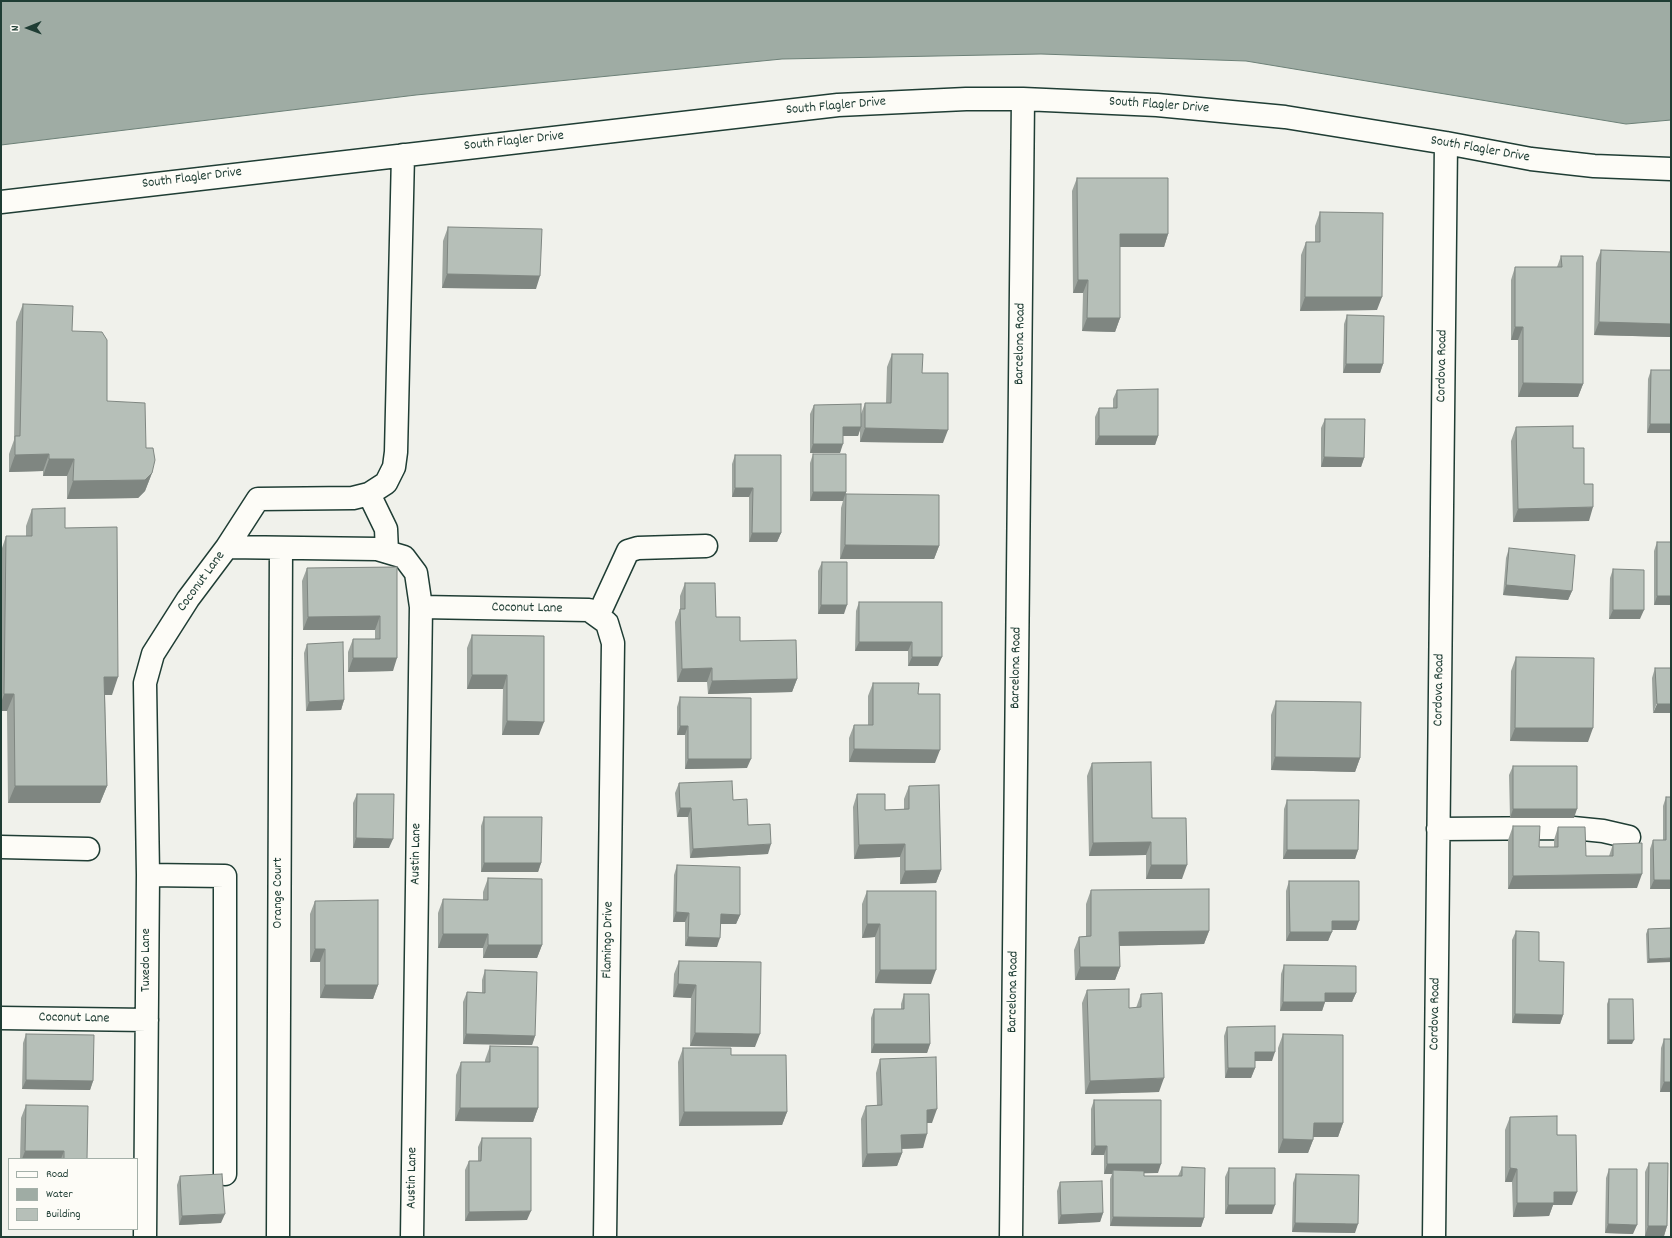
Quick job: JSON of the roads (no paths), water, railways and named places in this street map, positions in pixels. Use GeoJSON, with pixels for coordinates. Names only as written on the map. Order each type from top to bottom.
{"type":"FeatureCollection","features":[{"type":"Feature","properties":{"kind":"street","name":"South Flagler Drive"},"geometry":{"type":"LineString","coordinates":[[1,202],[838,105],[966,99],[1023,99],[1158,105],[1285,117],[1446,143],[1532,159],[1594,166],[1671,169]]}},
{"type":"Feature","properties":{"kind":"street","name":"Barcelona Road"},"geometry":{"type":"LineString","coordinates":[[1011,1237],[1023,99]]}},
{"type":"Feature","properties":{"kind":"street","name":"Cordova Road"},"geometry":{"type":"LineString","coordinates":[[1434,1237],[1446,143]]}},
{"type":"Feature","properties":{"kind":"street"},"geometry":{"type":"LineString","coordinates":[[227,547],[258,499],[353,498],[369,494],[386,483],[394,467],[396,452],[402,155]]}},
{"type":"Feature","properties":{"kind":"street"},"geometry":{"type":"LineString","coordinates":[[369,494],[386,529],[387,552]]}},
{"type":"Feature","properties":{"kind":"street"},"geometry":{"type":"LineString","coordinates":[[598,616],[628,551],[638,548],[706,546]]}},
{"type":"Feature","properties":{"kind":"street","name":"Coconut Lane"},"geometry":{"type":"LineString","coordinates":[[145,683],[153,654],[188,599],[227,547],[324,548]]}},
{"type":"Feature","properties":{"kind":"street","name":"Orange Court"},"geometry":{"type":"LineString","coordinates":[[278,1237],[281,548]]}},
{"type":"Feature","properties":{"kind":"street","name":"Austin Lane"},"geometry":{"type":"LineString","coordinates":[[324,548],[377,549],[404,557],[416,572],[421,607],[412,1237]]}},
{"type":"Feature","properties":{"kind":"street","name":"Coconut Lane"},"geometry":{"type":"LineString","coordinates":[[421,607],[589,610],[598,616]]}},
{"type":"Feature","properties":{"kind":"street","name":"Flamingo Drive"},"geometry":{"type":"LineString","coordinates":[[598,616],[607,623],[613,643],[605,1237]]}},
{"type":"Feature","properties":{"kind":"street","name":"Tuxedo Lane"},"geometry":{"type":"LineString","coordinates":[[145,683],[148,876],[145,1237]]}},
{"type":"Feature","properties":{"kind":"street"},"geometry":{"type":"LineString","coordinates":[[1438,830],[1573,828],[1603,831],[1629,837]]}},
{"type":"Feature","properties":{"kind":"street"},"geometry":{"type":"LineString","coordinates":[[1,847],[88,849]]}},
{"type":"Feature","properties":{"kind":"street"},"geometry":{"type":"LineString","coordinates":[[148,876],[226,876],[225,1174]]}},
{"type":"Feature","properties":{"kind":"street","name":"Coconut Lane"},"geometry":{"type":"LineString","coordinates":[[1,1018],[147,1020]]}},
{"type":"Feature","properties":{"kind":"water"},"geometry":{"type":"Polygon","coordinates":[[[1,1],[1671,1],[1671,120],[1626,124],[1246,61],[1041,54],[782,59],[416,95],[1,145],[1,1]]]}}]}
